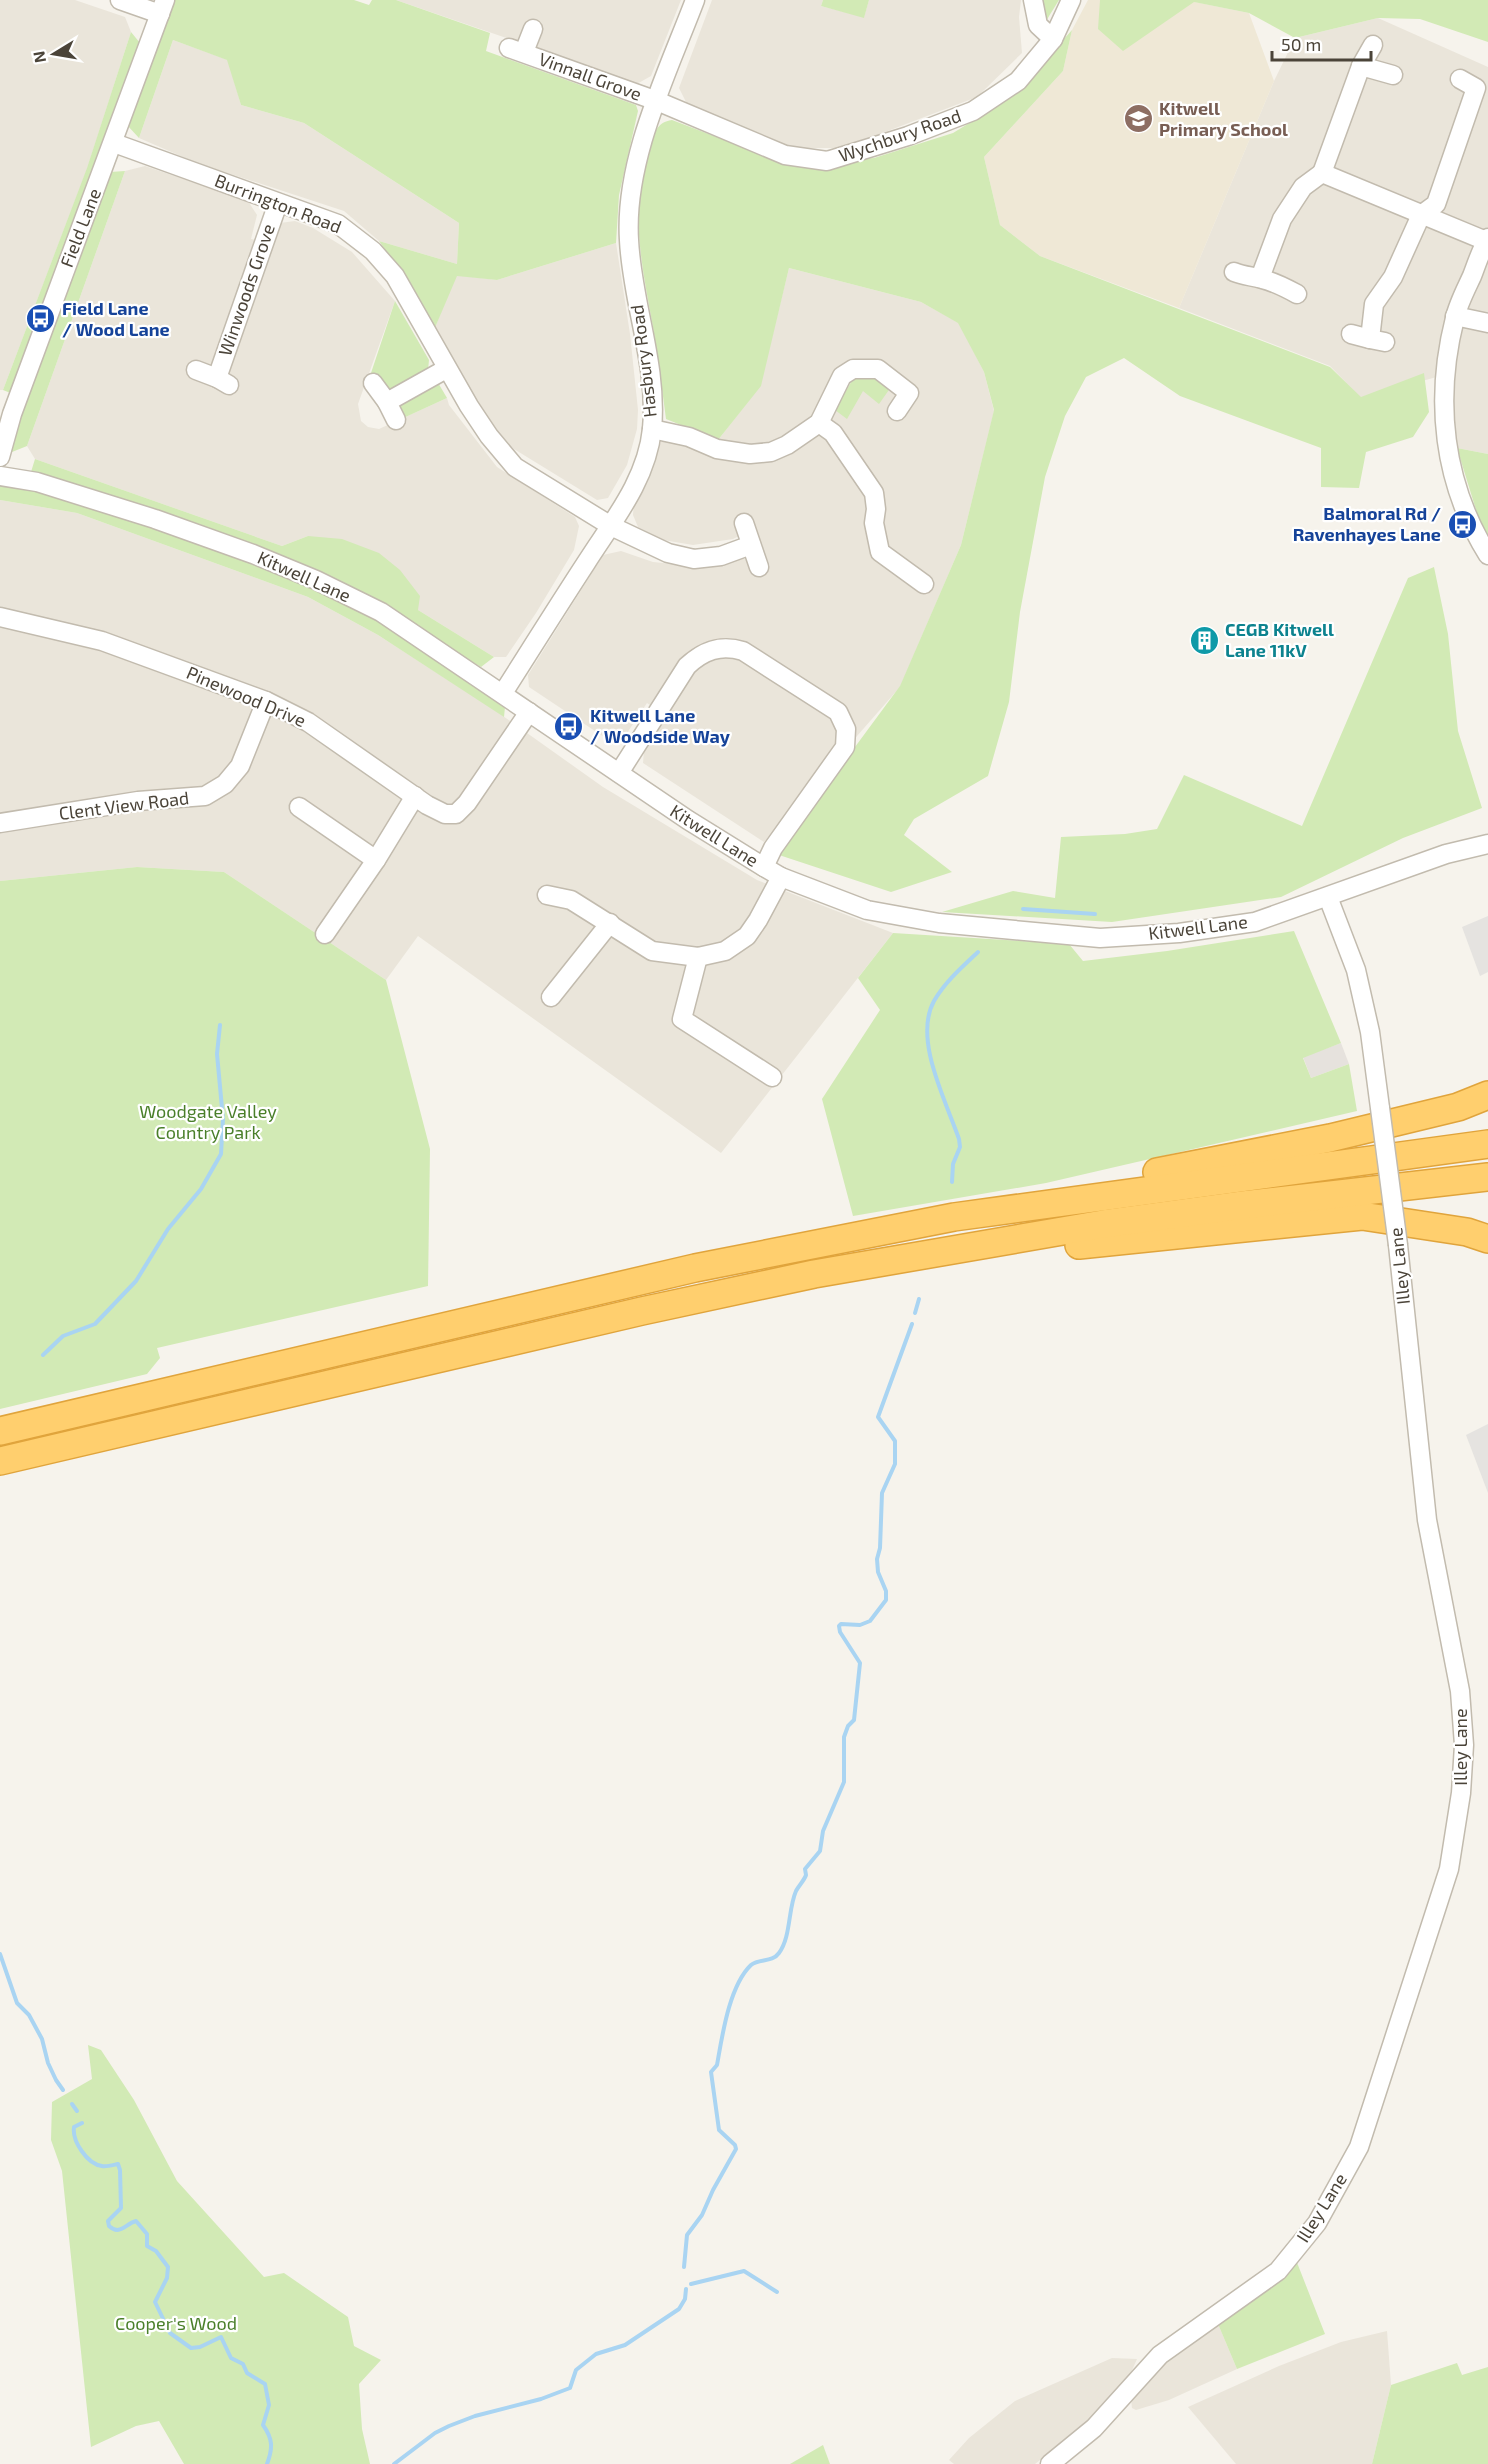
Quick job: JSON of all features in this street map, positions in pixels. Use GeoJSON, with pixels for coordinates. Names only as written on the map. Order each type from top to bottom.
{"type":"FeatureCollection","features":[{"type":"Feature","properties":{"kind":"highway"},"geometry":{"type":"LineString","coordinates":[[0,1431],[695,1268],[954,1217],[1153,1173],[1330,1138],[1458,1107],[1488,1095]]}},
{"type":"Feature","properties":{"kind":"highway"},"geometry":{"type":"LineString","coordinates":[[954,1217],[1488,1144]]}},
{"type":"Feature","properties":{"kind":"highway"},"geometry":{"type":"LineString","coordinates":[[0,1461],[642,1311],[814,1274],[1103,1224],[1243,1205],[1488,1177]]}},
{"type":"Feature","properties":{"kind":"highway"},"geometry":{"type":"LineString","coordinates":[[852,1268],[1362,1216],[1467,1232],[1488,1239]]}},
{"type":"Feature","properties":{"kind":"street"},"geometry":{"type":"LineString","coordinates":[[120,0],[162,7]]}},
{"type":"Feature","properties":{"kind":"street","name":"Hasbury Road"},"geometry":{"type":"LineString","coordinates":[[503,693],[611,526],[637,481],[652,429],[651,387],[646,343],[628,239],[630,199],[640,149],[694,0]]}},
{"type":"Feature","properties":{"kind":"street"},"geometry":{"type":"LineString","coordinates":[[1033,0],[1038,25],[1053,39]]}},
{"type":"Feature","properties":{"kind":"street","name":"Wychbury Road"},"geometry":{"type":"LineString","coordinates":[[657,101],[785,155],[827,161],[908,136],[973,111],[1018,81],[1053,39],[1071,0]]}},
{"type":"Feature","properties":{"kind":"street","name":"Field Lane"},"geometry":{"type":"LineString","coordinates":[[0,457],[6,414],[114,143],[162,7]]}},
{"type":"Feature","properties":{"kind":"street","name":"Vinnall Grove"},"geometry":{"type":"LineString","coordinates":[[533,29],[517,50],[657,101]]}},
{"type":"Feature","properties":{"kind":"street"},"geometry":{"type":"LineString","coordinates":[[1260,278],[1282,219],[1303,187],[1322,173],[1361,66],[1373,45]]}},
{"type":"Feature","properties":{"kind":"street"},"geometry":{"type":"LineString","coordinates":[[1361,66],[1393,75]]}},
{"type":"Feature","properties":{"kind":"street"},"geometry":{"type":"LineString","coordinates":[[1351,334],[1377,340],[1374,304],[1394,277],[1421,215],[1436,204],[1476,88],[1460,79]]}},
{"type":"Feature","properties":{"kind":"street","name":"Burrington Road"},"geometry":{"type":"LineString","coordinates":[[114,143],[338,224],[374,251],[394,276],[446,369],[489,436],[515,467],[611,526],[668,553],[694,559],[722,556],[751,545]]}},
{"type":"Feature","properties":{"kind":"street"},"geometry":{"type":"LineString","coordinates":[[1322,173],[1487,240],[1455,316],[1445,366],[1445,444],[1456,488],[1478,539],[1488,555]]}},
{"type":"Feature","properties":{"kind":"street","name":"Winwoods Grove"},"geometry":{"type":"LineString","coordinates":[[196,370],[223,381],[278,203]]}},
{"type":"Feature","properties":{"kind":"street"},"geometry":{"type":"LineString","coordinates":[[1234,272],[1249,278],[1260,278],[1297,294]]}},
{"type":"Feature","properties":{"kind":"street"},"geometry":{"type":"LineString","coordinates":[[1455,316],[1488,323]]}},
{"type":"Feature","properties":{"kind":"street"},"geometry":{"type":"LineString","coordinates":[[387,402],[446,369]]}},
{"type":"Feature","properties":{"kind":"street"},"geometry":{"type":"LineString","coordinates":[[652,429],[689,437],[717,449],[750,454],[771,452],[787,445],[819,423],[842,376],[853,369],[878,369],[909,393],[897,411]]}},
{"type":"Feature","properties":{"kind":"street"},"geometry":{"type":"LineString","coordinates":[[373,383],[387,402],[396,420]]}},
{"type":"Feature","properties":{"kind":"street"},"geometry":{"type":"LineString","coordinates":[[819,423],[833,433],[874,494],[876,509],[873,523],[880,552],[924,584]]}},
{"type":"Feature","properties":{"kind":"street","name":"Kitwell Lane"},"geometry":{"type":"LineString","coordinates":[[0,476],[37,482],[155,519],[254,554],[316,580],[381,612],[688,820],[764,867],[781,877],[867,910],[939,923],[1100,938],[1179,933],[1256,922],[1446,854],[1488,844]]}},
{"type":"Feature","properties":{"kind":"street"},"geometry":{"type":"LineString","coordinates":[[744,523],[759,567]]}},
{"type":"Feature","properties":{"kind":"street","name":"Pinewood Drive"},"geometry":{"type":"LineString","coordinates":[[0,617],[102,641],[266,701],[308,722],[444,814],[456,814],[467,803],[529,712]]}},
{"type":"Feature","properties":{"kind":"street"},"geometry":{"type":"LineString","coordinates":[[619,773],[687,666],[698,656],[713,649],[731,647],[742,651],[838,712],[846,729],[846,747],[773,848],[764,867]]}},
{"type":"Feature","properties":{"kind":"street","name":"Clent View Road"},"geometry":{"type":"LineString","coordinates":[[0,824],[138,801],[205,796],[225,784],[240,766],[266,701]]}},
{"type":"Feature","properties":{"kind":"street"},"geometry":{"type":"LineString","coordinates":[[325,934],[376,860],[415,796]]}},
{"type":"Feature","properties":{"kind":"street"},"geometry":{"type":"LineString","coordinates":[[299,807],[376,860]]}},
{"type":"Feature","properties":{"kind":"street"},"geometry":{"type":"LineString","coordinates":[[547,895],[571,900],[652,951],[698,957],[724,951],[747,936],[781,877]]}},
{"type":"Feature","properties":{"kind":"street","name":"Illey Lane"},"geometry":{"type":"LineString","coordinates":[[1050,2464],[1094,2428],[1160,2355],[1278,2271],[1317,2223],[1359,2147],[1449,1869],[1461,1793],[1463,1734],[1460,1691],[1427,1520],[1398,1245],[1370,1032],[1356,970],[1328,897]]}},
{"type":"Feature","properties":{"kind":"street"},"geometry":{"type":"LineString","coordinates":[[551,997],[610,923]]}},
{"type":"Feature","properties":{"kind":"street"},"geometry":{"type":"LineString","coordinates":[[698,957],[682,1019],[772,1077]]}},
{"type":"Feature","properties":{"kind":"shaded area"},"geometry":{"type":"Polygon","coordinates":[[[0,0],[75,0],[125,17],[131,32],[87,169],[3,390],[0,390],[0,0]]]}},
{"type":"Feature","properties":{"kind":"shaded area"},"geometry":{"type":"Polygon","coordinates":[[[396,0],[681,0],[651,76],[635,85],[396,0]]]}},
{"type":"Feature","properties":{"kind":"shaded area"},"geometry":{"type":"Polygon","coordinates":[[[712,0],[823,0],[821,6],[864,17],[869,0],[1021,0],[1019,17],[1022,53],[977,97],[843,148],[794,148],[691,112],[679,88],[712,0]]]}},
{"type":"Feature","properties":{"kind":"shaded area","name":"Kitwell Primary School"},"geometry":{"type":"Polygon","coordinates":[[[1088,0],[1185,0],[1249,13],[1274,81],[1179,308],[1040,256],[1000,225],[984,157],[1063,71],[1072,30],[1088,0]]]}},
{"type":"Feature","properties":{"kind":"shaded area"},"geometry":{"type":"Polygon","coordinates":[[[1378,18],[1488,67],[1488,454],[1457,448],[1451,373],[1361,398],[1330,366],[1179,308],[1274,81],[1295,38],[1378,18]]]}},
{"type":"Feature","properties":{"kind":"shaded area"},"geometry":{"type":"Polygon","coordinates":[[[173,40],[228,60],[241,105],[304,123],[459,223],[457,264],[379,241],[344,211],[197,163],[139,138],[173,40]]]}},
{"type":"Feature","properties":{"kind":"shaded area"},"geometry":{"type":"Polygon","coordinates":[[[145,166],[248,201],[257,215],[251,239],[272,243],[280,223],[295,221],[313,228],[352,252],[395,301],[358,404],[361,421],[368,427],[379,429],[447,398],[449,405],[497,467],[575,517],[579,526],[574,550],[506,657],[494,657],[418,610],[308,536],[282,546],[35,459],[27,446],[125,171],[145,166]]]}},
{"type":"Feature","properties":{"kind":"shaded area"},"geometry":{"type":"Polygon","coordinates":[[[616,243],[630,334],[638,410],[637,429],[627,465],[608,498],[597,500],[514,449],[492,425],[467,389],[434,330],[456,275],[497,280],[616,243]]]}},
{"type":"Feature","properties":{"kind":"shaded area"},"geometry":{"type":"Polygon","coordinates":[[[789,268],[921,302],[959,323],[984,372],[994,411],[961,545],[900,687],[764,842],[643,763],[644,750],[664,715],[647,703],[623,739],[610,741],[529,687],[528,675],[603,555],[621,551],[653,562],[692,566],[741,556],[753,572],[770,566],[752,520],[735,526],[739,536],[733,539],[693,545],[663,540],[638,527],[633,515],[634,502],[661,442],[667,441],[708,453],[760,386],[789,268]]]}},
{"type":"Feature","properties":{"kind":"shaded area"},"geometry":{"type":"Polygon","coordinates":[[[0,500],[77,513],[308,597],[378,635],[496,711],[603,787],[757,880],[893,933],[721,1153],[418,936],[386,980],[224,872],[137,867],[0,881],[0,627],[104,652],[108,636],[0,610],[0,500]]]}},
{"type":"Feature","properties":{"kind":"shaded area"},"geometry":{"type":"Polygon","coordinates":[[[1488,916],[1488,972],[1480,976],[1462,927],[1488,916]]]}},
{"type":"Feature","properties":{"kind":"shaded area"},"geometry":{"type":"Polygon","coordinates":[[[1341,1043],[1349,1064],[1311,1078],[1303,1057],[1341,1043]]]}},
{"type":"Feature","properties":{"kind":"shaded area"},"geometry":{"type":"Polygon","coordinates":[[[1488,1424],[1488,1493],[1466,1435],[1488,1424]]]}},
{"type":"Feature","properties":{"kind":"shaded area"},"geometry":{"type":"Polygon","coordinates":[[[1218,2324],[1237,2369],[1169,2400],[1136,2410],[1132,2408],[1131,2399],[1161,2359],[1218,2324]]]}},
{"type":"Feature","properties":{"kind":"shaded area"},"geometry":{"type":"Polygon","coordinates":[[[1387,2331],[1391,2385],[1372,2464],[1236,2464],[1188,2407],[1279,2366],[1341,2342],[1387,2331]]]}},
{"type":"Feature","properties":{"kind":"shaded area"},"geometry":{"type":"Polygon","coordinates":[[[1112,2358],[1137,2359],[1129,2377],[1109,2400],[1081,2428],[1035,2464],[954,2464],[949,2460],[969,2438],[1015,2401],[1112,2358]]]}},
{"type":"Feature","properties":{"kind":"green space"},"geometry":{"type":"Polygon","coordinates":[[[173,0],[354,0],[369,5],[372,0],[396,0],[490,33],[486,51],[636,105],[638,111],[619,195],[616,243],[497,280],[457,276],[434,330],[408,282],[379,241],[457,264],[459,223],[304,123],[241,105],[227,60],[173,40],[139,138],[127,125],[173,0]]]}},
{"type":"Feature","properties":{"kind":"green space"},"geometry":{"type":"Polygon","coordinates":[[[823,0],[869,0],[864,18],[821,6],[823,0]]]}},
{"type":"Feature","properties":{"kind":"green space"},"geometry":{"type":"Polygon","coordinates":[[[1037,0],[1059,0],[1046,21],[1044,21],[1037,0]]]}},
{"type":"Feature","properties":{"kind":"green space"},"geometry":{"type":"Polygon","coordinates":[[[1100,0],[1488,0],[1488,42],[1420,19],[1378,18],[1295,38],[1249,13],[1194,2],[1123,51],[1098,29],[1100,0]]]}},
{"type":"Feature","properties":{"kind":"green space"},"geometry":{"type":"Polygon","coordinates":[[[1072,30],[1063,71],[984,157],[1000,225],[1040,256],[1330,367],[1361,397],[1424,373],[1429,412],[1413,437],[1366,452],[1359,488],[1321,487],[1321,448],[1180,396],[1124,358],[1086,377],[1065,416],[1045,477],[1020,612],[1009,702],[988,776],[914,819],[904,835],[952,872],[891,892],[776,854],[900,686],[961,545],[994,410],[984,372],[958,323],[921,302],[789,268],[761,386],[718,440],[666,419],[641,259],[638,214],[643,169],[657,129],[663,123],[672,120],[740,146],[806,164],[874,158],[953,133],[1012,97],[1072,30]]]}},
{"type":"Feature","properties":{"kind":"green space"},"geometry":{"type":"Polygon","coordinates":[[[131,32],[140,43],[13,394],[3,390],[87,168],[131,32]]]}},
{"type":"Feature","properties":{"kind":"green space"},"geometry":{"type":"Polygon","coordinates":[[[125,171],[27,446],[12,452],[9,448],[110,172],[125,171]]]}},
{"type":"Feature","properties":{"kind":"green space"},"geometry":{"type":"Polygon","coordinates":[[[395,301],[429,360],[428,370],[391,391],[384,390],[371,373],[395,301]]]}},
{"type":"Feature","properties":{"kind":"green space"},"geometry":{"type":"Polygon","coordinates":[[[870,370],[891,387],[879,404],[863,391],[847,419],[835,410],[857,372],[870,370]]]}},
{"type":"Feature","properties":{"kind":"green space"},"geometry":{"type":"Polygon","coordinates":[[[437,381],[447,398],[399,420],[395,401],[437,381]]]}},
{"type":"Feature","properties":{"kind":"green space"},"geometry":{"type":"Polygon","coordinates":[[[1457,448],[1488,454],[1488,537],[1481,526],[1457,448]]]}},
{"type":"Feature","properties":{"kind":"green space"},"geometry":{"type":"Polygon","coordinates":[[[35,459],[282,546],[308,536],[342,539],[379,553],[400,570],[420,596],[418,610],[494,657],[481,667],[383,608],[31,472],[35,459]]]}},
{"type":"Feature","properties":{"kind":"green space"},"geometry":{"type":"Polygon","coordinates":[[[0,483],[91,504],[290,577],[369,614],[505,707],[504,717],[378,635],[308,597],[77,513],[0,500],[0,483]]]}},
{"type":"Feature","properties":{"kind":"green space"},"geometry":{"type":"Polygon","coordinates":[[[1434,567],[1448,634],[1458,731],[1482,808],[1403,838],[1281,897],[1112,922],[942,912],[1013,891],[1055,898],[1061,837],[1125,834],[1157,829],[1184,775],[1302,826],[1408,578],[1434,567]]]}},
{"type":"Feature","properties":{"kind":"green space","name":"Woodgate Valley Country Park"},"geometry":{"type":"Polygon","coordinates":[[[137,867],[224,872],[386,980],[430,1149],[428,1286],[157,1348],[160,1358],[147,1374],[0,1409],[0,881],[137,867]]]}},
{"type":"Feature","properties":{"kind":"green space"},"geometry":{"type":"Polygon","coordinates":[[[1294,931],[1341,1043],[1303,1058],[1311,1078],[1349,1064],[1357,1111],[1046,1183],[853,1216],[822,1099],[880,1010],[858,978],[893,933],[1069,944],[1083,961],[1167,951],[1294,931]]]}},
{"type":"Feature","properties":{"kind":"green space","name":"Cooper's Wood"},"geometry":{"type":"Polygon","coordinates":[[[88,2045],[101,2050],[134,2100],[177,2181],[264,2277],[284,2273],[348,2317],[354,2346],[381,2360],[359,2384],[362,2429],[370,2464],[184,2464],[159,2421],[136,2426],[91,2447],[62,2171],[51,2140],[52,2102],[92,2079],[88,2045]]]}},
{"type":"Feature","properties":{"kind":"green space"},"geometry":{"type":"Polygon","coordinates":[[[1296,2260],[1325,2334],[1237,2369],[1218,2324],[1283,2276],[1296,2260]]]}},
{"type":"Feature","properties":{"kind":"green space"},"geometry":{"type":"Polygon","coordinates":[[[1457,2363],[1462,2375],[1488,2367],[1488,2464],[1372,2464],[1391,2385],[1457,2363]]]}},
{"type":"Feature","properties":{"kind":"green space"},"geometry":{"type":"Polygon","coordinates":[[[823,2445],[830,2464],[790,2464],[823,2445]]]}},
{"type":"Feature","properties":{"kind":"waterway"},"geometry":{"type":"LineString","coordinates":[[1023,909],[1095,914]]}},
{"type":"Feature","properties":{"kind":"waterway"},"geometry":{"type":"LineString","coordinates":[[952,1182],[953,1164],[960,1147],[959,1139],[934,1070],[927,1033],[934,1001],[943,987],[978,952]]}},
{"type":"Feature","properties":{"kind":"waterway"},"geometry":{"type":"LineString","coordinates":[[43,1355],[63,1336],[95,1324],[136,1281],[168,1229],[201,1189],[221,1154],[223,1119],[217,1054],[220,1025]]}},
{"type":"Feature","properties":{"kind":"waterway"},"geometry":{"type":"LineString","coordinates":[[915,1313],[919,1299]]}},
{"type":"Feature","properties":{"kind":"waterway"},"geometry":{"type":"LineString","coordinates":[[684,2267],[687,2235],[702,2215],[736,2149],[735,2145],[719,2130],[711,2072],[717,2065],[732,1998],[743,1974],[751,1965],[773,1958],[783,1946],[796,1891],[806,1875],[805,1869],[820,1851],[823,1831],[844,1782],[844,1737],[848,1726],[854,1720],[860,1663],[840,1632],[839,1626],[841,1624],[860,1625],[870,1621],[886,1600],[886,1591],[878,1572],[877,1559],[880,1548],[882,1493],[895,1464],[895,1441],[878,1417],[912,1324]]}},
{"type":"Feature","properties":{"kind":"waterway"},"geometry":{"type":"LineString","coordinates":[[0,1954],[17,2003],[29,2015],[42,2039],[48,2063],[63,2090]]}},
{"type":"Feature","properties":{"kind":"waterway"},"geometry":{"type":"LineString","coordinates":[[72,2104],[77,2111]]}},
{"type":"Feature","properties":{"kind":"waterway"},"geometry":{"type":"LineString","coordinates":[[82,2123],[74,2127],[74,2133],[78,2145],[86,2156],[102,2166],[118,2164],[120,2170],[121,2208],[108,2221],[109,2226],[119,2230],[136,2221],[147,2234],[147,2246],[156,2251],[168,2267],[167,2278],[155,2302],[170,2333],[191,2348],[200,2347],[221,2337],[231,2358],[243,2364],[247,2373],[265,2384],[269,2405],[263,2425],[271,2444],[267,2464]]}},
{"type":"Feature","properties":{"kind":"waterway"},"geometry":{"type":"LineString","coordinates":[[691,2284],[744,2271],[777,2292]]}},
{"type":"Feature","properties":{"kind":"waterway"},"geometry":{"type":"LineString","coordinates":[[394,2464],[435,2433],[449,2426],[475,2416],[541,2399],[570,2388],[576,2370],[596,2354],[625,2345],[679,2309],[685,2299],[686,2289]]}},
{"type":"Feature","properties":{"kind":"place","name":"Kitwell Primary School"},"geometry":{"type":"Point","coordinates":[1138,119]}},
{"type":"Feature","properties":{"kind":"place","name":"Field Lane / Wood Lane"},"geometry":{"type":"Point","coordinates":[41,319]}},
{"type":"Feature","properties":{"kind":"place","name":"Balmoral Rd / Ravenhayes Lane"},"geometry":{"type":"Point","coordinates":[1462,524]}},
{"type":"Feature","properties":{"kind":"place","name":"CEGB Kitwell Lane 11kV"},"geometry":{"type":"Point","coordinates":[1204,640]}},
{"type":"Feature","properties":{"kind":"place","name":"Kitwell Lane / Woodside Way"},"geometry":{"type":"Point","coordinates":[569,726]}}]}
